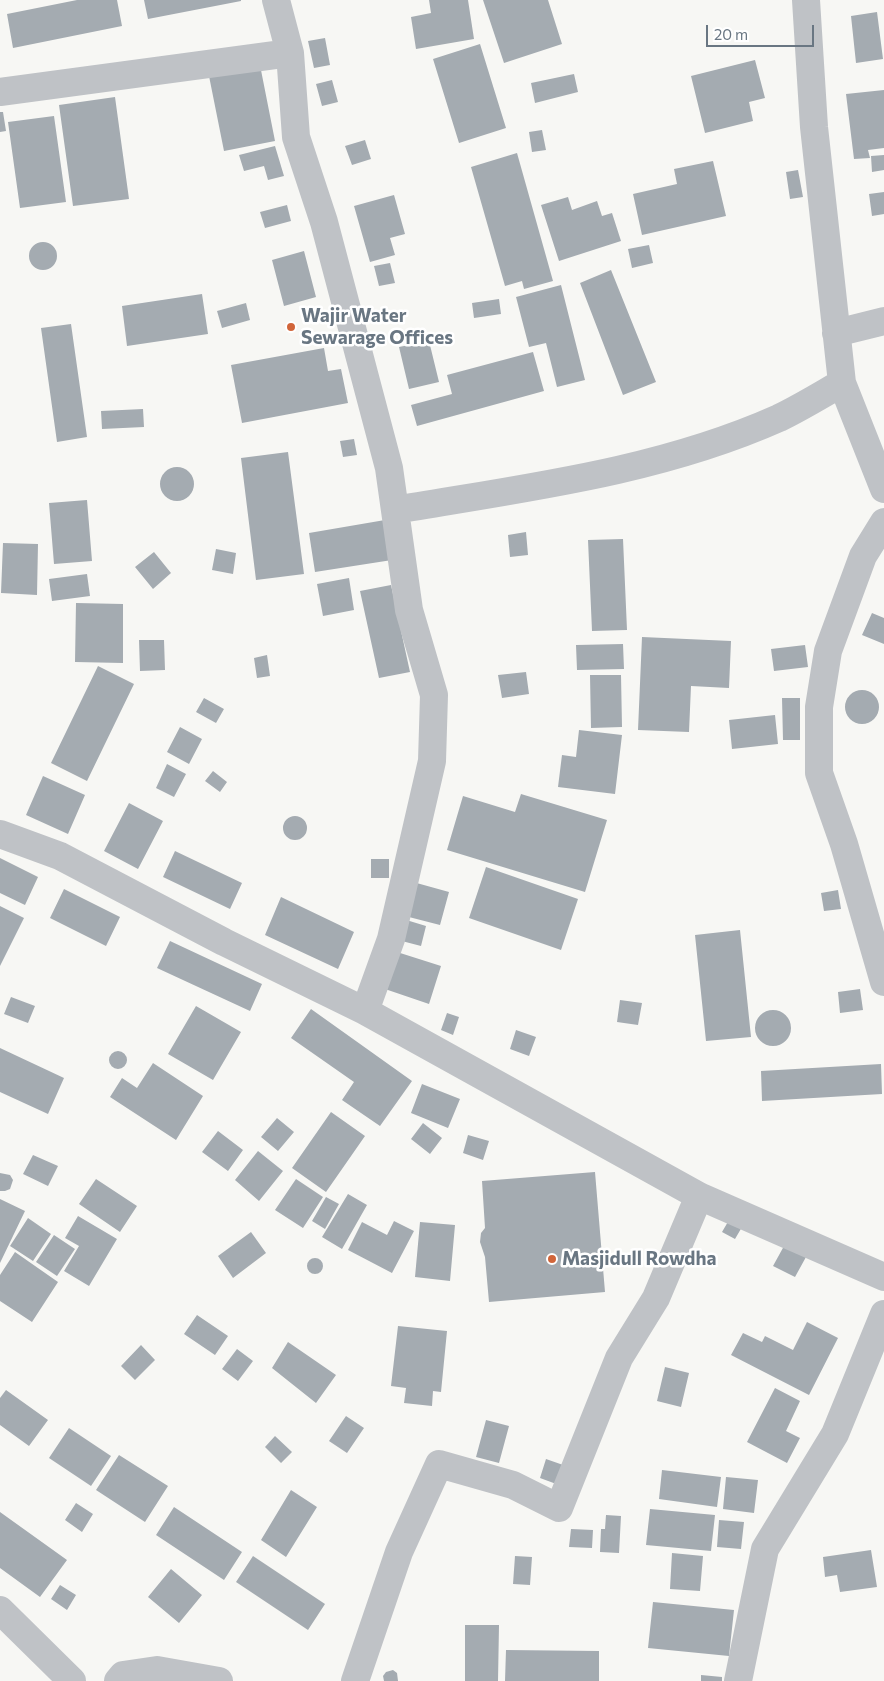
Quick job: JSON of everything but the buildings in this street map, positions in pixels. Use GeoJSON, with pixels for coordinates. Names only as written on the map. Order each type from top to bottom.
{"type":"FeatureCollection","features":[{"type":"Feature","properties":{"kind":"street"},"geometry":{"type":"LineString","coordinates":[[276,0],[290,53],[296,137],[324,222],[389,468],[409,610],[434,695],[432,762],[391,939],[365,1011]]}},
{"type":"Feature","properties":{"kind":"street"},"geometry":{"type":"LineString","coordinates":[[806,0],[814,127],[842,383],[884,489]]}},
{"type":"Feature","properties":{"kind":"street"},"geometry":{"type":"LineString","coordinates":[[0,92],[290,53]]}},
{"type":"Feature","properties":{"kind":"street"},"geometry":{"type":"LineString","coordinates":[[836,333],[884,321]]}},
{"type":"Feature","properties":{"kind":"street"},"geometry":{"type":"LineString","coordinates":[[395,510],[587,478],[687,452],[779,418],[842,383]]}},
{"type":"Feature","properties":{"kind":"street"},"geometry":{"type":"LineString","coordinates":[[884,522],[863,556],[828,651],[819,707],[819,773],[844,844],[884,982]]}},
{"type":"Feature","properties":{"kind":"street"},"geometry":{"type":"LineString","coordinates":[[0,834],[60,856],[224,942],[365,1011],[699,1196],[884,1277]]}},
{"type":"Feature","properties":{"kind":"street"},"geometry":{"type":"LineString","coordinates":[[355,1681],[399,1552],[439,1464],[513,1485],[559,1508],[619,1358],[656,1298],[699,1196]]}},
{"type":"Feature","properties":{"kind":"street"},"geometry":{"type":"LineString","coordinates":[[738,1681],[765,1550],[835,1434],[884,1314]]}},
{"type":"Feature","properties":{"kind":"street"},"geometry":{"type":"LineString","coordinates":[[0,1610],[72,1681]]}},
{"type":"Feature","properties":{"kind":"street"},"geometry":{"type":"LineString","coordinates":[[118,1681],[123,1676],[157,1670],[219,1681]]}},
{"type":"Feature","properties":{"kind":"place","name":"Wajir Water Sewarage Offices"},"geometry":{"type":"Point","coordinates":[291,327]}},
{"type":"Feature","properties":{"kind":"place","name":"Masjidull Rowdha"},"geometry":{"type":"Point","coordinates":[552,1259]}}]}
